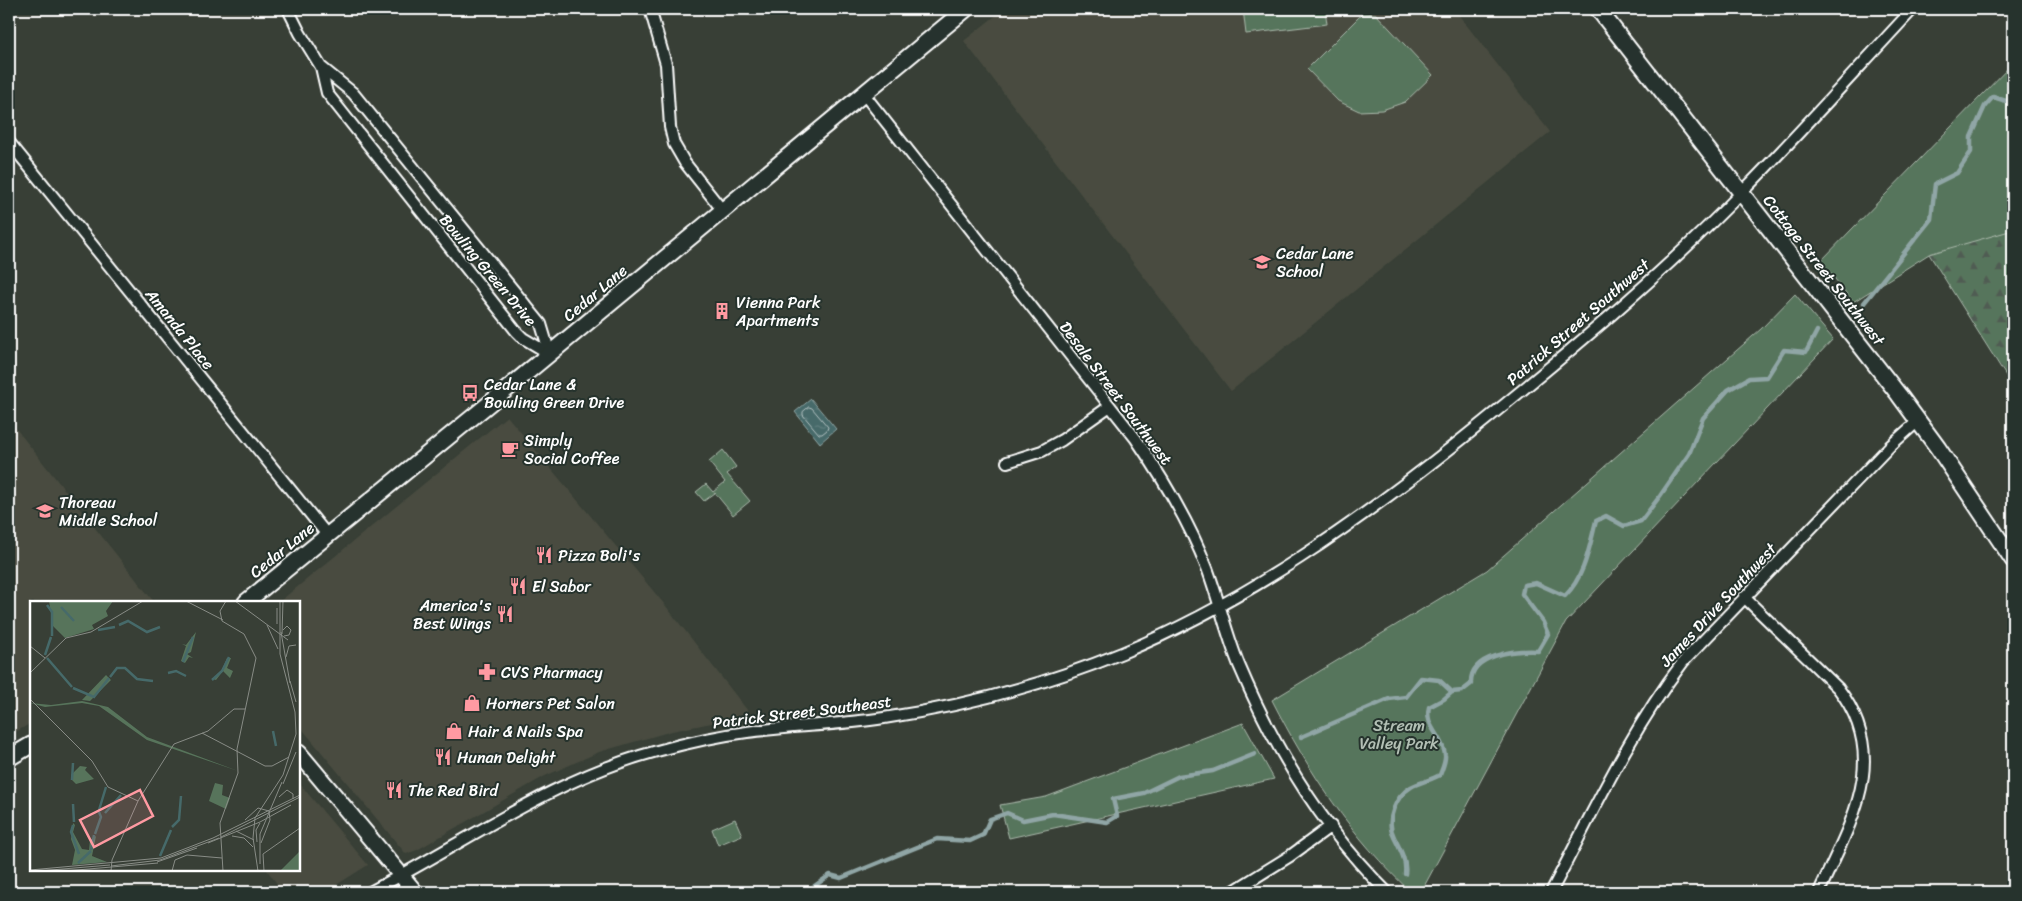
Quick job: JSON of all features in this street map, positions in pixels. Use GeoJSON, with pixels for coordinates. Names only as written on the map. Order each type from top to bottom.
{"type":"FeatureCollection","features":[{"type":"Feature","properties":{"kind":"main road","name":"Cedar Lane"},"geometry":{"type":"LineString","coordinates":[[247,601],[550,354],[966,9]]}},
{"type":"Feature","properties":{"kind":"main road","name":"Cottage Street Southwest"},"geometry":{"type":"LineString","coordinates":[[1598,9],[1918,421],[2013,560]]}},
{"type":"Feature","properties":{"kind":"main road"},"geometry":{"type":"LineString","coordinates":[[9,758],[30,746]]}},
{"type":"Feature","properties":{"kind":"main road"},"geometry":{"type":"LineString","coordinates":[[300,754],[414,892]]}},
{"type":"Feature","properties":{"kind":"street","name":"Bowling Green Drive"},"geometry":{"type":"LineString","coordinates":[[288,9],[321,67],[327,93],[516,331],[523,338],[550,354]]}},
{"type":"Feature","properties":{"kind":"street"},"geometry":{"type":"LineString","coordinates":[[650,9],[666,64],[670,127],[674,144],[685,163],[723,211]]}},
{"type":"Feature","properties":{"kind":"street","name":"Patrick Street Southwest"},"geometry":{"type":"LineString","coordinates":[[1220,607],[1325,542],[1432,463],[1558,362],[1630,298],[1742,193],[1913,9]]}},
{"type":"Feature","properties":{"kind":"street","name":"Bowling Green Drive"},"geometry":{"type":"LineString","coordinates":[[321,67],[353,93],[541,324],[550,354]]}},
{"type":"Feature","properties":{"kind":"street","name":"Desale Street Southwest"},"geometry":{"type":"LineString","coordinates":[[863,93],[1110,406],[1158,470],[1179,507],[1208,570],[1239,664],[1285,758],[1331,826],[1368,872],[1387,892]]}},
{"type":"Feature","properties":{"kind":"street","name":"Amanda Place"},"geometry":{"type":"LineString","coordinates":[[9,142],[328,536]]}},
{"type":"Feature","properties":{"kind":"street"},"geometry":{"type":"LineString","coordinates":[[1007,462],[1042,451],[1062,440],[1110,406]]}},
{"type":"Feature","properties":{"kind":"street","name":"James Drive Southwest"},"geometry":{"type":"LineString","coordinates":[[1551,892],[1632,736],[1662,690],[1698,645],[1890,446],[1918,421]]}},
{"type":"Feature","properties":{"kind":"street"},"geometry":{"type":"LineString","coordinates":[[1744,597],[1838,688],[1849,701],[1861,732],[1864,766],[1861,795],[1819,892]]}},
{"type":"Feature","properties":{"kind":"street","name":"Patrick Street Southeast"},"geometry":{"type":"LineString","coordinates":[[370,892],[534,800],[623,761],[732,734],[882,718],[994,695],[1056,677],[1120,653],[1220,607]]}},
{"type":"Feature","properties":{"kind":"street"},"geometry":{"type":"LineString","coordinates":[[1232,892],[1290,856],[1331,826]]}},
{"type":"Feature","properties":{"kind":"shaded area","name":"Cedar Lane School"},"geometry":{"type":"Polygon","coordinates":[[[1004,9],[1454,9],[1550,132],[1231,391],[964,41],[1004,9]]]}},
{"type":"Feature","properties":{"kind":"shaded area"},"geometry":{"type":"Polygon","coordinates":[[[507,416],[665,605],[751,715],[672,731],[599,752],[545,776],[417,850],[406,854],[300,726],[300,601],[280,601],[507,416]]]}},
{"type":"Feature","properties":{"kind":"shaded area","name":"Thoreau Middle School"},"geometry":{"type":"Polygon","coordinates":[[[9,420],[153,601],[30,601],[30,724],[9,736],[9,420]]]}},
{"type":"Feature","properties":{"kind":"shaded area"},"geometry":{"type":"Polygon","coordinates":[[[300,784],[368,865],[325,892],[283,892],[268,871],[300,871],[300,784]]]}},
{"type":"Feature","properties":{"kind":"green space"},"geometry":{"type":"Polygon","coordinates":[[[1243,9],[1325,9],[1327,24],[1246,34],[1243,9]]]}},
{"type":"Feature","properties":{"kind":"green space"},"geometry":{"type":"Polygon","coordinates":[[[1363,13],[1376,14],[1433,75],[1405,102],[1382,110],[1359,111],[1338,101],[1307,69],[1363,13]]]}},
{"type":"Feature","properties":{"kind":"green space"},"geometry":{"type":"Polygon","coordinates":[[[2013,63],[2013,387],[1929,254],[1871,278],[2013,63]]]}},
{"type":"Feature","properties":{"kind":"green space"},"geometry":{"type":"Polygon","coordinates":[[[2013,63],[2013,230],[1929,254],[1853,302],[1821,261],[2013,63]]]}},
{"type":"Feature","properties":{"kind":"green space","name":"Stream Valley Park"},"geometry":{"type":"Polygon","coordinates":[[[1795,294],[1833,339],[1566,622],[1421,892],[1411,892],[1369,849],[1333,802],[1316,778],[1272,700],[1487,570],[1761,329],[1795,294]]]}},
{"type":"Feature","properties":{"kind":"green space"},"geometry":{"type":"Polygon","coordinates":[[[723,450],[736,467],[727,474],[750,501],[733,515],[715,493],[704,501],[696,492],[706,484],[713,492],[725,482],[709,462],[723,450]]]}},
{"type":"Feature","properties":{"kind":"green space"},"geometry":{"type":"Polygon","coordinates":[[[1243,723],[1274,779],[1009,838],[1000,805],[1046,797],[1243,723]]]}},
{"type":"Feature","properties":{"kind":"green space"},"geometry":{"type":"Polygon","coordinates":[[[735,819],[742,835],[718,845],[712,829],[735,819]]]}},
{"type":"Feature","properties":{"kind":"water"},"geometry":{"type":"Polygon","coordinates":[[[811,399],[836,429],[820,443],[795,412],[811,399]]]}},
{"type":"Feature","properties":{"kind":"waterway"},"geometry":{"type":"LineString","coordinates":[[1864,303],[1931,219],[1935,184],[1957,173],[1971,152],[1971,137],[1985,106],[1993,97],[2013,103]]}},
{"type":"Feature","properties":{"kind":"waterway"},"geometry":{"type":"LineString","coordinates":[[1405,874],[1404,860],[1394,837],[1391,816],[1397,802],[1406,791],[1440,775],[1445,760],[1444,748],[1429,720],[1429,707],[1452,692],[1462,691],[1471,684],[1472,674],[1477,666],[1485,660],[1506,653],[1538,651],[1548,634],[1543,622],[1522,594],[1524,585],[1536,583],[1565,596],[1582,571],[1596,521],[1606,516],[1624,526],[1641,521],[1689,454],[1703,418],[1728,390],[1749,378],[1767,377],[1784,350],[1806,352],[1817,331]]}},
{"type":"Feature","properties":{"kind":"waterway"},"geometry":{"type":"LineString","coordinates":[[1301,737],[1389,699],[1406,697],[1421,678],[1439,680],[1452,692]]}},
{"type":"Feature","properties":{"kind":"waterway"},"geometry":{"type":"LineString","coordinates":[[806,892],[830,875],[841,878],[937,839],[970,841],[983,835],[990,819],[1007,813],[1023,820],[1053,814],[1107,822],[1117,816],[1113,799],[1144,793],[1179,776],[1213,771],[1255,754]]}},
{"type":"Feature","properties":{"kind":"place","name":"Cedar Lane School"},"geometry":{"type":"Point","coordinates":[1262,262]}},
{"type":"Feature","properties":{"kind":"place","name":"Vienna Park Apartments"},"geometry":{"type":"Point","coordinates":[722,311]}},
{"type":"Feature","properties":{"kind":"place","name":"Cedar Lane & Bowling Green Drive"},"geometry":{"type":"Point","coordinates":[470,393]}},
{"type":"Feature","properties":{"kind":"place","name":"Simply Social Coffee"},"geometry":{"type":"Point","coordinates":[510,449]}},
{"type":"Feature","properties":{"kind":"place","name":"Thoreau Middle School"},"geometry":{"type":"Point","coordinates":[45,511]}},
{"type":"Feature","properties":{"kind":"place","name":"Pizza Boli's"},"geometry":{"type":"Point","coordinates":[544,555]}},
{"type":"Feature","properties":{"kind":"place","name":"El Sabor"},"geometry":{"type":"Point","coordinates":[518,586]}},
{"type":"Feature","properties":{"kind":"place","name":"America's Best Wings"},"geometry":{"type":"Point","coordinates":[505,614]}},
{"type":"Feature","properties":{"kind":"place","name":"CVS Pharmacy"},"geometry":{"type":"Point","coordinates":[487,672]}},
{"type":"Feature","properties":{"kind":"place","name":"Horners Pet Salon"},"geometry":{"type":"Point","coordinates":[472,703]}},
{"type":"Feature","properties":{"kind":"place","name":"Hair & Nails Spa"},"geometry":{"type":"Point","coordinates":[454,731]}},
{"type":"Feature","properties":{"kind":"place","name":"Hunan Delight"},"geometry":{"type":"Point","coordinates":[443,757]}},
{"type":"Feature","properties":{"kind":"place","name":"The Red Bird"},"geometry":{"type":"Point","coordinates":[394,790]}}]}
